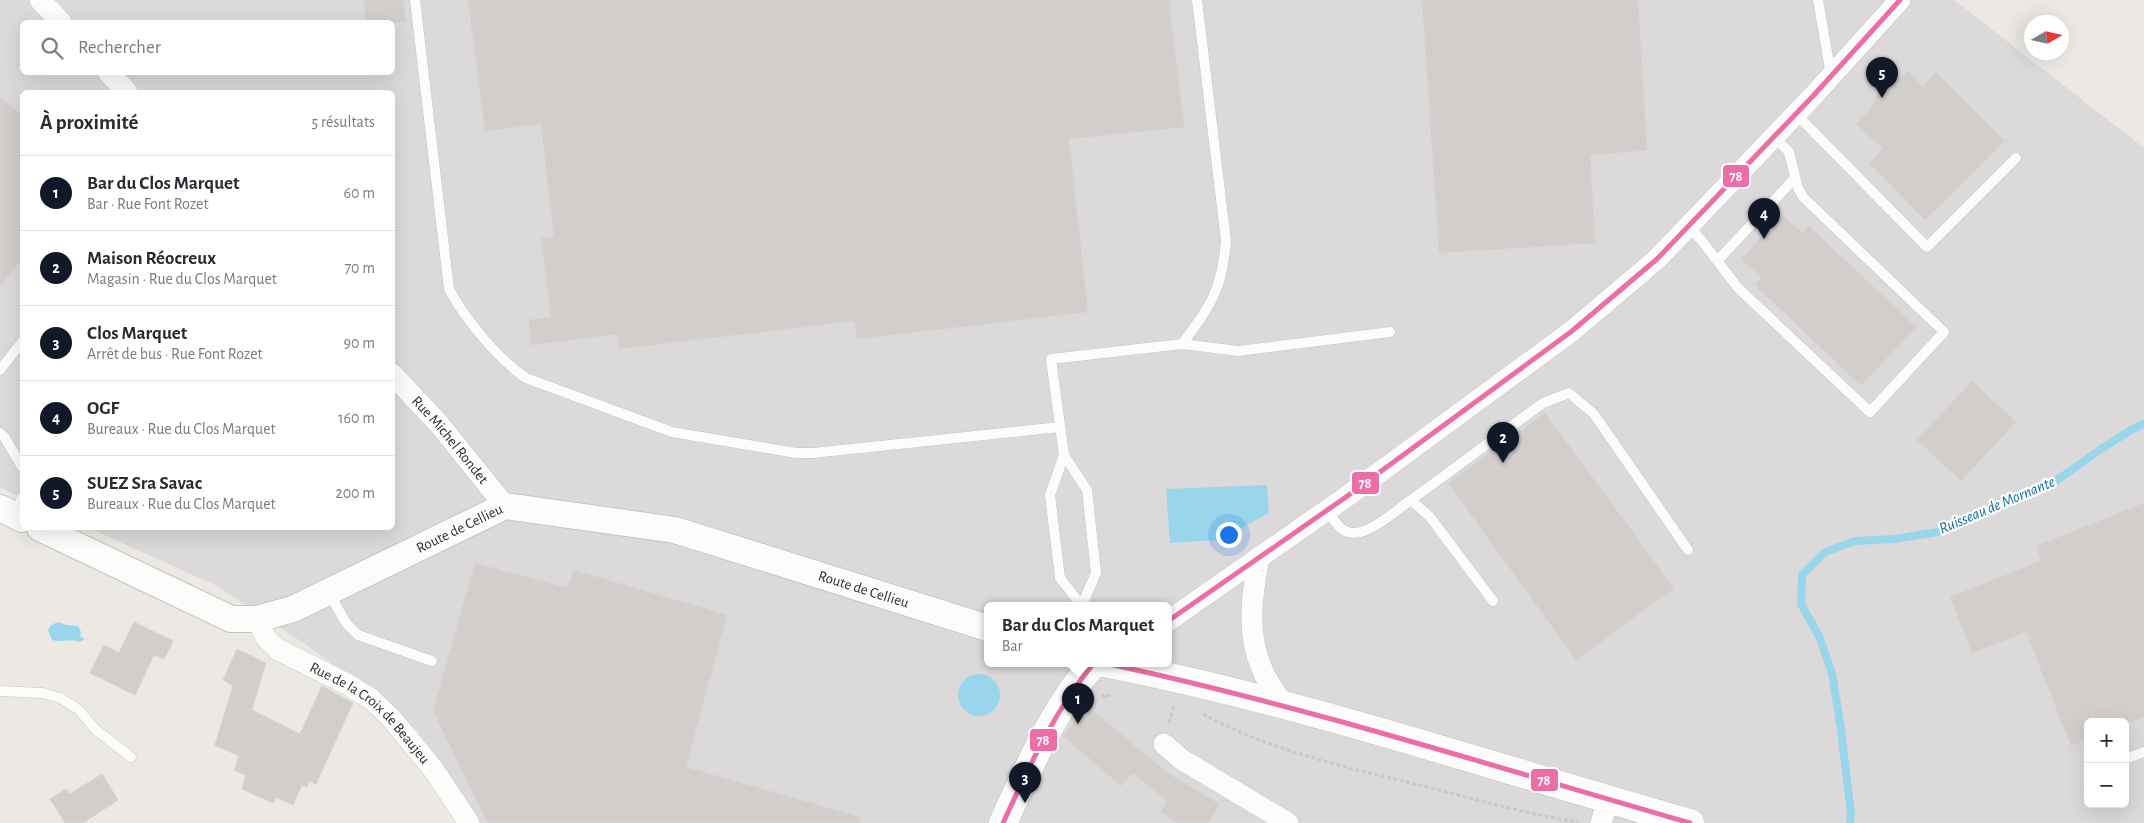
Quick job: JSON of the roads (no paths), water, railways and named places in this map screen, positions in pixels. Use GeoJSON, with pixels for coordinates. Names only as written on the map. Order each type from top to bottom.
{"type":"FeatureCollection","features":[{"type":"Feature","properties":{"kind":"main road"},"geometry":{"type":"LineString","coordinates":[[1003,823],[1052,722],[1067,696],[1091,667]]}},
{"type":"Feature","properties":{"kind":"main road"},"geometry":{"type":"LineString","coordinates":[[1125,667],[1181,678],[1433,746],[1604,811],[1690,823]]}},
{"type":"Feature","properties":{"kind":"street"},"geometry":{"type":"LineString","coordinates":[[1172,618],[1327,510],[1572,331],[1657,259],[1796,114],[1900,0]]}},
{"type":"Feature","properties":{"kind":"street"},"geometry":{"type":"LineString","coordinates":[[42,1],[59,20]]}},
{"type":"Feature","properties":{"kind":"street"},"geometry":{"type":"LineString","coordinates":[[111,75],[125,90]]}},
{"type":"Feature","properties":{"kind":"street","name":"Rue Michel Rondet"},"geometry":{"type":"LineString","coordinates":[[395,377],[439,424],[505,506]]}},
{"type":"Feature","properties":{"kind":"street","name":"Route de Cellieu"},"geometry":{"type":"LineString","coordinates":[[44,530],[231,619],[257,619],[293,609],[505,506],[675,530],[984,627]]}},
{"type":"Feature","properties":{"kind":"street"},"geometry":{"type":"LineString","coordinates":[[1259,557],[1252,589],[1252,634],[1262,669],[1284,706]]}},
{"type":"Feature","properties":{"kind":"street","name":"Rue de la Croix de Beaujeu"},"geometry":{"type":"LineString","coordinates":[[257,619],[266,638],[277,649],[347,684],[371,699],[391,718],[433,769],[469,823]]}},
{"type":"Feature","properties":{"kind":"street"},"geometry":{"type":"LineString","coordinates":[[1164,744],[1181,759],[1288,823]]}},
{"type":"Feature","properties":{"kind":"lane"},"geometry":{"type":"LineString","coordinates":[[415,0],[450,289],[458,305],[508,366],[526,378],[672,432],[796,453],[813,453],[1060,426]]}},
{"type":"Feature","properties":{"kind":"lane"},"geometry":{"type":"LineString","coordinates":[[1182,344],[1203,316],[1217,292],[1224,266],[1226,241],[1197,0]]}},
{"type":"Feature","properties":{"kind":"lane"},"geometry":{"type":"LineString","coordinates":[[1818,0],[1831,76]]}},
{"type":"Feature","properties":{"kind":"lane"},"geometry":{"type":"LineString","coordinates":[[1796,114],[1927,246],[2016,158]]}},
{"type":"Feature","properties":{"kind":"lane"},"geometry":{"type":"LineString","coordinates":[[1688,226],[1718,260],[1738,288],[1870,412],[1944,332],[1803,197],[1795,178],[1789,152],[1774,137]]}},
{"type":"Feature","properties":{"kind":"lane"},"geometry":{"type":"LineString","coordinates":[[1718,260],[1795,178]]}},
{"type":"Feature","properties":{"kind":"lane"},"geometry":{"type":"LineString","coordinates":[[1082,602],[1096,573],[1087,490],[1064,455],[1051,359],[1182,344],[1238,351],[1390,332]]}},
{"type":"Feature","properties":{"kind":"lane"},"geometry":{"type":"LineString","coordinates":[[0,370],[20,345]]}},
{"type":"Feature","properties":{"kind":"lane"},"geometry":{"type":"LineString","coordinates":[[1327,510],[1338,526],[1346,532],[1354,533],[1373,527],[1543,403],[1569,393],[1594,414],[1688,550]]}},
{"type":"Feature","properties":{"kind":"lane"},"geometry":{"type":"LineString","coordinates":[[0,433],[20,464]]}},
{"type":"Feature","properties":{"kind":"lane"},"geometry":{"type":"LineString","coordinates":[[1064,455],[1050,495],[1060,578],[1079,602]]}},
{"type":"Feature","properties":{"kind":"lane"},"geometry":{"type":"LineString","coordinates":[[1411,500],[1430,517],[1494,601]]}},
{"type":"Feature","properties":{"kind":"lane"},"geometry":{"type":"LineString","coordinates":[[328,592],[346,623],[358,635],[432,661]]}},
{"type":"Feature","properties":{"kind":"lane"},"geometry":{"type":"LineString","coordinates":[[0,691],[43,692],[60,698],[78,709],[96,730],[131,757]]}},
{"type":"Feature","properties":{"kind":"lane"},"geometry":{"type":"LineString","coordinates":[[2129,758],[2144,752]]}},
{"type":"Feature","properties":{"kind":"water"},"geometry":{"type":"Polygon","coordinates":[[[1267,485],[1269,513],[1219,540],[1170,543],[1166,489],[1267,485]]]}},
{"type":"Feature","properties":{"kind":"water"},"geometry":{"type":"Polygon","coordinates":[[[58,622],[78,626],[81,632],[80,636],[85,639],[79,642],[73,640],[52,640],[48,630],[51,625],[58,622]]]}},
{"type":"Feature","properties":{"kind":"water"},"geometry":{"type":"Polygon","coordinates":[[[983,674],[991,677],[997,683],[1000,695],[997,707],[991,713],[975,716],[967,713],[961,707],[958,691],[961,683],[967,677],[983,674]]]}},
{"type":"Feature","properties":{"kind":"waterway","name":"Ruisseau de Mornante"},"geometry":{"type":"LineString","coordinates":[[1850,823],[1851,814],[1841,729],[1832,673],[1819,636],[1801,604],[1802,575],[1825,552],[1855,541],[1894,539],[1938,532],[2053,483],[2101,449],[2144,424]]}},
{"type":"Feature","properties":{"kind":"place","name":"SUEZ Sra Savac"},"geometry":{"type":"Point","coordinates":[1882,98]}},
{"type":"Feature","properties":{"kind":"place","name":"OGF"},"geometry":{"type":"Point","coordinates":[1764,239]}},
{"type":"Feature","properties":{"kind":"place","name":"Maison Réocreux"},"geometry":{"type":"Point","coordinates":[1503,463]}},
{"type":"Feature","properties":{"kind":"place","name":"Bar du Clos Marquet"},"geometry":{"type":"Point","coordinates":[1078,724]}},
{"type":"Feature","properties":{"kind":"place","name":"Clos Marquet"},"geometry":{"type":"Point","coordinates":[1025,803]}}]}
